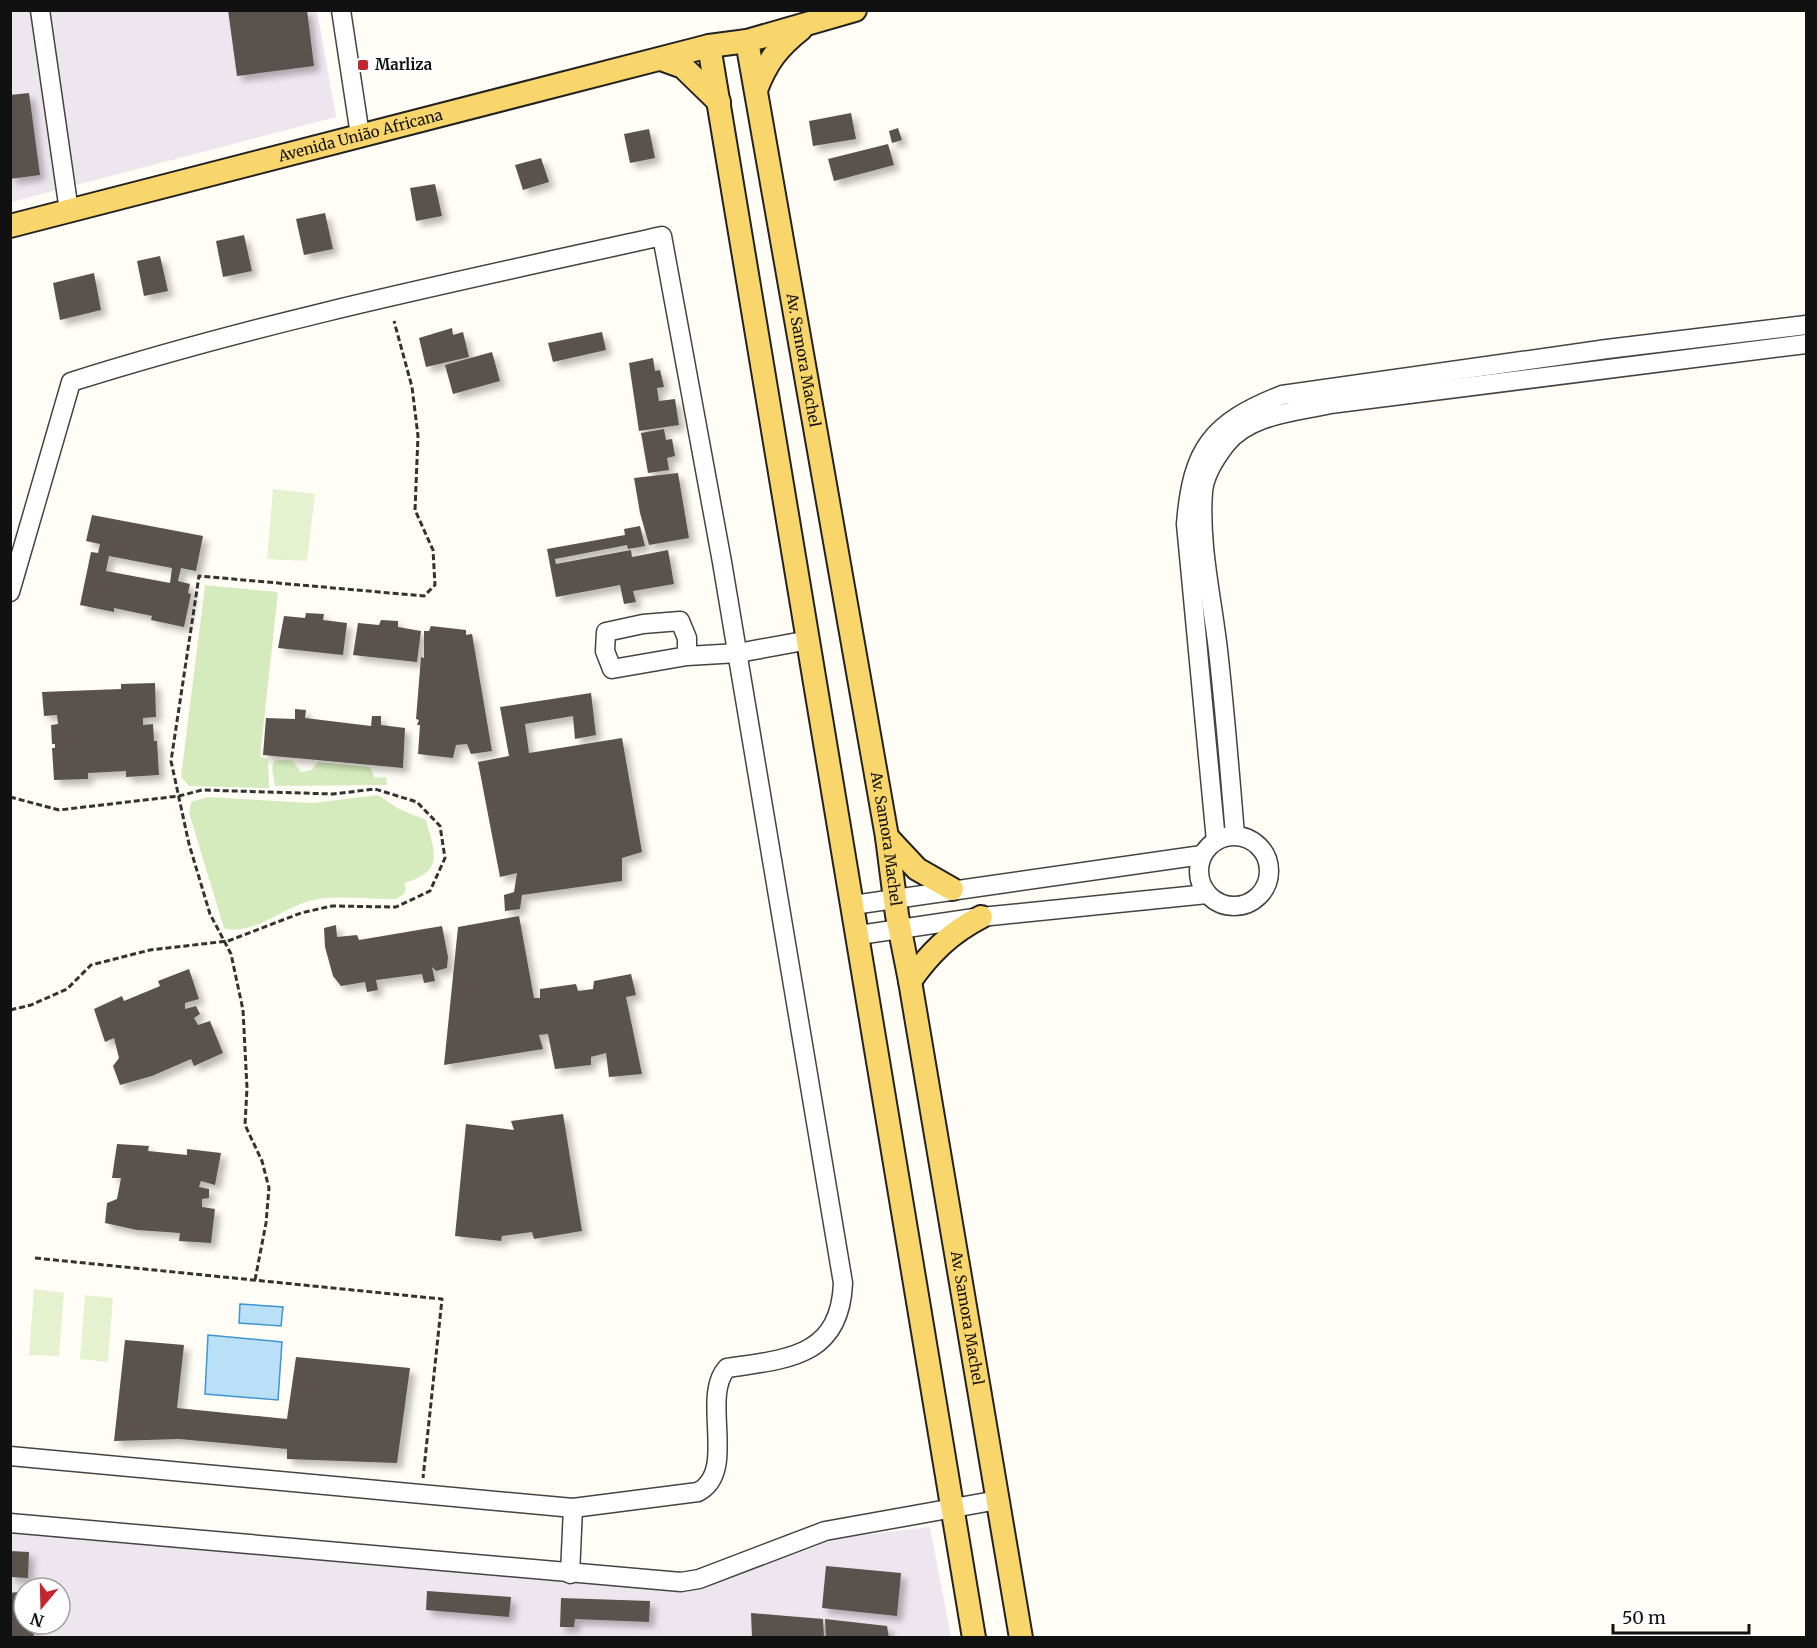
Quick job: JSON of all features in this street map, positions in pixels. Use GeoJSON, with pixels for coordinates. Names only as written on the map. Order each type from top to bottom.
{"type":"FeatureCollection","features":[{"type":"Feature","properties":{"kind":"main road","name":"Avenida União Africana"},"geometry":{"type":"LineString","coordinates":[[10,226],[709,46],[747,41],[855,10]]}},
{"type":"Feature","properties":{"kind":"main road"},"geometry":{"type":"LineString","coordinates":[[756,92],[765,66],[778,46],[809,22]]}},
{"type":"Feature","properties":{"kind":"main road","name":"Av. Samora Machel"},"geometry":{"type":"LineString","coordinates":[[747,41],[886,837],[894,900],[910,981],[1021,1638]]}},
{"type":"Feature","properties":{"kind":"main road"},"geometry":{"type":"LineString","coordinates":[[709,46],[859,936],[974,1638]]}},
{"type":"Feature","properties":{"kind":"main road"},"geometry":{"type":"LineString","coordinates":[[661,59],[683,67],[719,102]]}},
{"type":"Feature","properties":{"kind":"main road"},"geometry":{"type":"LineString","coordinates":[[886,837],[917,869],[952,889]]}},
{"type":"Feature","properties":{"kind":"main road"},"geometry":{"type":"LineString","coordinates":[[910,981],[943,941],[958,929],[981,917]]}},
{"type":"Feature","properties":{"kind":"street"},"geometry":{"type":"LineString","coordinates":[[40,10],[69,210]]}},
{"type":"Feature","properties":{"kind":"street"},"geometry":{"type":"LineString","coordinates":[[341,10],[360,135]]}},
{"type":"Feature","properties":{"kind":"street"},"geometry":{"type":"LineString","coordinates":[[10,592],[71,382],[169,351],[662,236],[738,653],[843,1283],[842,1307],[830,1334],[810,1349],[771,1362],[727,1368],[723,1371],[718,1398],[716,1469],[705,1488],[670,1496],[573,1508],[10,1456]]}},
{"type":"Feature","properties":{"kind":"street"},"geometry":{"type":"LineString","coordinates":[[1216,841],[1186,524],[1189,484],[1203,451],[1221,427],[1250,408],[1282,395],[1606,349],[1806,325]]}},
{"type":"Feature","properties":{"kind":"street"},"geometry":{"type":"LineString","coordinates":[[1235,836],[1218,650],[1202,526],[1203,489],[1213,463],[1228,442],[1244,428],[1266,418],[1330,404],[1806,344]]}},
{"type":"Feature","properties":{"kind":"street"},"geometry":{"type":"LineString","coordinates":[[687,656],[738,653],[809,640]]}},
{"type":"Feature","properties":{"kind":"street"},"geometry":{"type":"LineString","coordinates":[[1235,836],[1254,842],[1267,857],[1270,877],[1261,895],[1244,905],[1224,905],[1207,894],[1199,875],[1202,855],[1216,841],[1235,836]]}},
{"type":"Feature","properties":{"kind":"street"},"geometry":{"type":"LineString","coordinates":[[853,904],[1202,855]]}},
{"type":"Feature","properties":{"kind":"street"},"geometry":{"type":"LineString","coordinates":[[859,936],[981,917],[1207,894]]}},
{"type":"Feature","properties":{"kind":"street"},"geometry":{"type":"LineString","coordinates":[[10,1523],[660,1582],[690,1580],[825,1531],[998,1500]]}},
{"type":"Feature","properties":{"kind":"street"},"geometry":{"type":"LineString","coordinates":[[570,1574],[573,1508]]}},
{"type":"Feature","properties":{"kind":"path"},"geometry":{"type":"LineString","coordinates":[[255,1280],[266,1223],[269,1188],[262,1161],[245,1125],[243,1010],[231,954],[210,914],[189,844],[171,761],[199,576],[424,596],[435,585],[433,550],[414,510],[418,436],[412,387],[394,321]]}},
{"type":"Feature","properties":{"kind":"path"},"geometry":{"type":"LineString","coordinates":[[10,797],[59,810],[179,796],[202,790],[333,794],[375,789],[417,802],[440,826],[445,858],[430,891],[396,907],[332,906],[301,913],[225,941],[150,950],[92,965],[67,989],[31,1005],[10,1010]]}},
{"type":"Feature","properties":{"kind":"path"},"geometry":{"type":"LineString","coordinates":[[35,1258],[442,1299],[422,1494]]}},
{"type":"Feature","properties":{"kind":"shaded area"},"geometry":{"type":"Polygon","coordinates":[[[11,11],[317,11],[336,117],[11,202],[11,11]]]}},
{"type":"Feature","properties":{"kind":"shaded area"},"geometry":{"type":"Polygon","coordinates":[[[930,1527],[951,1637],[11,1637],[10,1533],[687,1592],[806,1542],[930,1527]]]}},
{"type":"Feature","properties":{"kind":"green space"},"geometry":{"type":"Polygon","coordinates":[[[273,489],[315,494],[307,561],[267,559],[273,489]]]}},
{"type":"Feature","properties":{"kind":"green space"},"geometry":{"type":"Polygon","coordinates":[[[205,585],[278,592],[260,757],[268,759],[269,788],[189,786],[181,777],[205,585]]]}},
{"type":"Feature","properties":{"kind":"green space"},"geometry":{"type":"Polygon","coordinates":[[[274,761],[293,761],[301,772],[312,770],[318,762],[370,767],[375,778],[386,777],[387,785],[275,786],[272,768],[274,761]]]}},
{"type":"Feature","properties":{"kind":"green space"},"geometry":{"type":"Polygon","coordinates":[[[378,795],[399,809],[426,820],[432,841],[434,859],[432,866],[417,878],[404,883],[406,889],[404,894],[396,899],[326,898],[314,900],[254,926],[234,930],[224,928],[189,813],[191,802],[208,797],[312,803],[378,795]]]}},
{"type":"Feature","properties":{"kind":"green space"},"geometry":{"type":"Polygon","coordinates":[[[34,1289],[64,1293],[59,1356],[29,1355],[34,1289]]]}},
{"type":"Feature","properties":{"kind":"green space"},"geometry":{"type":"Polygon","coordinates":[[[85,1295],[113,1298],[108,1362],[80,1359],[85,1295]]]}},
{"type":"Feature","properties":{"kind":"water"},"geometry":{"type":"Polygon","coordinates":[[[240,1304],[283,1307],[281,1326],[239,1323],[240,1304]]]}},
{"type":"Feature","properties":{"kind":"water"},"geometry":{"type":"Polygon","coordinates":[[[208,1335],[282,1342],[278,1400],[205,1394],[208,1335]]]}},
{"type":"Feature","properties":{"kind":"building"},"geometry":{"type":"Polygon","coordinates":[[[228,10],[307,10],[314,66],[237,76],[228,10]]]}},
{"type":"Feature","properties":{"kind":"building"},"geometry":{"type":"Polygon","coordinates":[[[29,93],[40,175],[10,179],[10,95],[29,93]]]}},
{"type":"Feature","properties":{"kind":"building"},"geometry":{"type":"Polygon","coordinates":[[[851,113],[856,139],[813,146],[809,121],[851,113]]]}},
{"type":"Feature","properties":{"kind":"building"},"geometry":{"type":"Polygon","coordinates":[[[898,128],[902,140],[892,143],[889,131],[898,128]]]}},
{"type":"Feature","properties":{"kind":"building"},"geometry":{"type":"Polygon","coordinates":[[[649,129],[655,158],[630,163],[624,134],[649,129]]]}},
{"type":"Feature","properties":{"kind":"building"},"geometry":{"type":"Polygon","coordinates":[[[888,144],[894,165],[834,181],[828,159],[888,144]]]}},
{"type":"Feature","properties":{"kind":"building"},"geometry":{"type":"Polygon","coordinates":[[[541,158],[549,182],[523,190],[515,165],[541,158]]]}},
{"type":"Feature","properties":{"kind":"building"},"geometry":{"type":"Polygon","coordinates":[[[435,184],[442,216],[416,221],[410,188],[435,184]]]}},
{"type":"Feature","properties":{"kind":"building"},"geometry":{"type":"Polygon","coordinates":[[[325,213],[333,249],[304,255],[296,219],[325,213]]]}},
{"type":"Feature","properties":{"kind":"building"},"geometry":{"type":"Polygon","coordinates":[[[244,235],[252,271],[223,277],[216,241],[244,235]]]}},
{"type":"Feature","properties":{"kind":"building"},"geometry":{"type":"Polygon","coordinates":[[[160,256],[168,291],[144,296],[137,261],[160,256]]]}},
{"type":"Feature","properties":{"kind":"building"},"geometry":{"type":"Polygon","coordinates":[[[94,273],[101,310],[60,320],[53,283],[94,273]]]}},
{"type":"Feature","properties":{"kind":"building"},"geometry":{"type":"Polygon","coordinates":[[[452,328],[453,335],[463,332],[469,357],[426,367],[419,338],[452,328]]]}},
{"type":"Feature","properties":{"kind":"building"},"geometry":{"type":"Polygon","coordinates":[[[602,332],[606,350],[553,362],[548,343],[602,332]]]}},
{"type":"Feature","properties":{"kind":"building"},"geometry":{"type":"Polygon","coordinates":[[[492,352],[500,381],[453,394],[445,365],[492,352]]]}},
{"type":"Feature","properties":{"kind":"building"},"geometry":{"type":"Polygon","coordinates":[[[653,358],[655,371],[660,370],[664,387],[657,388],[659,401],[675,399],[679,425],[639,431],[629,363],[653,358]]]}},
{"type":"Feature","properties":{"kind":"building"},"geometry":{"type":"Polygon","coordinates":[[[664,429],[666,440],[672,439],[675,456],[667,458],[669,470],[648,473],[641,433],[664,429]]]}},
{"type":"Feature","properties":{"kind":"building"},"geometry":{"type":"Polygon","coordinates":[[[678,473],[689,538],[649,545],[634,478],[678,473]]]}},
{"type":"Feature","properties":{"kind":"building"},"geometry":{"type":"Polygon","coordinates":[[[92,515],[203,536],[196,571],[181,568],[178,581],[190,584],[188,593],[191,594],[184,627],[151,620],[152,616],[114,608],[114,612],[80,605],[91,552],[98,553],[100,544],[86,541],[92,515]],[[109,556],[106,571],[170,583],[172,568],[109,556]]]}},
{"type":"Feature","properties":{"kind":"building"},"geometry":{"type":"Polygon","coordinates":[[[640,526],[645,546],[628,549],[627,545],[555,559],[556,564],[631,550],[632,557],[668,550],[674,584],[633,591],[636,602],[624,604],[620,585],[556,597],[547,549],[625,535],[624,529],[640,526]]]}},
{"type":"Feature","properties":{"kind":"building"},"geometry":{"type":"Polygon","coordinates":[[[306,613],[324,614],[323,620],[347,623],[343,655],[278,648],[284,616],[305,618],[306,613]]]}},
{"type":"Feature","properties":{"kind":"building"},"geometry":{"type":"Polygon","coordinates":[[[381,620],[398,621],[398,627],[421,631],[417,662],[353,655],[358,623],[379,625],[381,620]]]}},
{"type":"Feature","properties":{"kind":"building"},"geometry":{"type":"Polygon","coordinates":[[[431,626],[466,630],[466,635],[472,634],[492,751],[471,754],[467,744],[456,745],[453,758],[418,754],[420,725],[417,725],[419,720],[416,719],[421,657],[424,658],[424,631],[429,631],[431,626]]]}},
{"type":"Feature","properties":{"kind":"building"},"geometry":{"type":"Polygon","coordinates":[[[155,683],[156,717],[143,718],[143,725],[153,724],[154,741],[157,741],[159,775],[126,777],[126,771],[88,773],[88,779],[54,780],[52,748],[55,748],[55,744],[52,744],[51,725],[58,724],[57,715],[44,716],[42,692],[121,689],[121,684],[155,683]]]}},
{"type":"Feature","properties":{"kind":"building"},"geometry":{"type":"Polygon","coordinates":[[[591,693],[596,735],[575,739],[573,716],[525,724],[529,753],[622,738],[642,852],[622,858],[622,881],[522,895],[520,909],[505,911],[504,895],[514,892],[517,873],[500,877],[478,762],[509,756],[500,707],[591,693]]]}},
{"type":"Feature","properties":{"kind":"building"},"geometry":{"type":"Polygon","coordinates":[[[295,709],[306,710],[305,718],[371,726],[372,716],[381,716],[381,725],[405,728],[403,768],[263,755],[266,718],[295,719],[295,709]]]}},
{"type":"Feature","properties":{"kind":"building"},"geometry":{"type":"Polygon","coordinates":[[[519,916],[534,998],[540,998],[540,989],[576,984],[578,991],[593,989],[594,981],[631,974],[636,995],[626,997],[642,1074],[609,1077],[606,1053],[591,1057],[591,1065],[555,1069],[548,1034],[539,1035],[543,1049],[444,1065],[458,927],[519,916]]]}},
{"type":"Feature","properties":{"kind":"building"},"geometry":{"type":"Polygon","coordinates":[[[336,925],[337,937],[357,935],[359,940],[442,926],[448,957],[447,968],[436,971],[432,967],[435,981],[424,983],[422,974],[376,980],[378,990],[367,992],[365,982],[341,986],[333,976],[325,947],[324,928],[336,925]]]}},
{"type":"Feature","properties":{"kind":"building"},"geometry":{"type":"Polygon","coordinates":[[[189,969],[199,999],[185,1003],[185,1009],[196,1006],[200,1014],[194,1018],[198,1025],[210,1021],[223,1053],[194,1066],[191,1059],[152,1076],[120,1085],[113,1066],[119,1058],[114,1038],[105,1042],[94,1009],[122,996],[124,1001],[160,986],[158,981],[189,969]]]}},
{"type":"Feature","properties":{"kind":"building"},"geometry":{"type":"Polygon","coordinates":[[[563,1114],[582,1231],[534,1239],[532,1232],[502,1236],[501,1241],[455,1236],[466,1124],[514,1130],[511,1121],[563,1114]]]}},
{"type":"Feature","properties":{"kind":"building"},"geometry":{"type":"Polygon","coordinates":[[[117,1144],[149,1146],[148,1151],[187,1155],[187,1149],[221,1153],[215,1185],[201,1181],[199,1187],[209,1189],[209,1198],[202,1199],[202,1207],[215,1209],[211,1243],[179,1241],[180,1233],[137,1230],[105,1223],[107,1203],[117,1199],[121,1178],[112,1178],[117,1144]]]}},
{"type":"Feature","properties":{"kind":"building"},"geometry":{"type":"Polygon","coordinates":[[[125,1340],[184,1345],[177,1408],[287,1419],[296,1357],[410,1368],[397,1463],[287,1459],[287,1449],[179,1439],[114,1441],[125,1340]]]}},
{"type":"Feature","properties":{"kind":"building"},"geometry":{"type":"Polygon","coordinates":[[[10,1551],[29,1552],[28,1576],[10,1577],[10,1551]]]}},
{"type":"Feature","properties":{"kind":"building"},"geometry":{"type":"Polygon","coordinates":[[[826,1566],[901,1573],[897,1616],[822,1608],[826,1566]]]}},
{"type":"Feature","properties":{"kind":"building"},"geometry":{"type":"Polygon","coordinates":[[[427,1591],[511,1597],[509,1617],[426,1610],[427,1591]]]}},
{"type":"Feature","properties":{"kind":"building"},"geometry":{"type":"Polygon","coordinates":[[[10,1593],[12,1593],[12,1636],[34,1636],[34,1638],[10,1638],[10,1593]]]}},
{"type":"Feature","properties":{"kind":"building"},"geometry":{"type":"Polygon","coordinates":[[[561,1598],[650,1601],[649,1622],[575,1619],[574,1627],[560,1627],[561,1598]]]}},
{"type":"Feature","properties":{"kind":"building"},"geometry":{"type":"Polygon","coordinates":[[[751,1613],[823,1619],[824,1638],[752,1638],[751,1613]]]}},
{"type":"Feature","properties":{"kind":"building"},"geometry":{"type":"Polygon","coordinates":[[[825,1619],[887,1626],[889,1638],[826,1638],[825,1619]]]}},
{"type":"Feature","properties":{"kind":"place","name":"Marliza"},"geometry":{"type":"Point","coordinates":[363,65]}}]}
